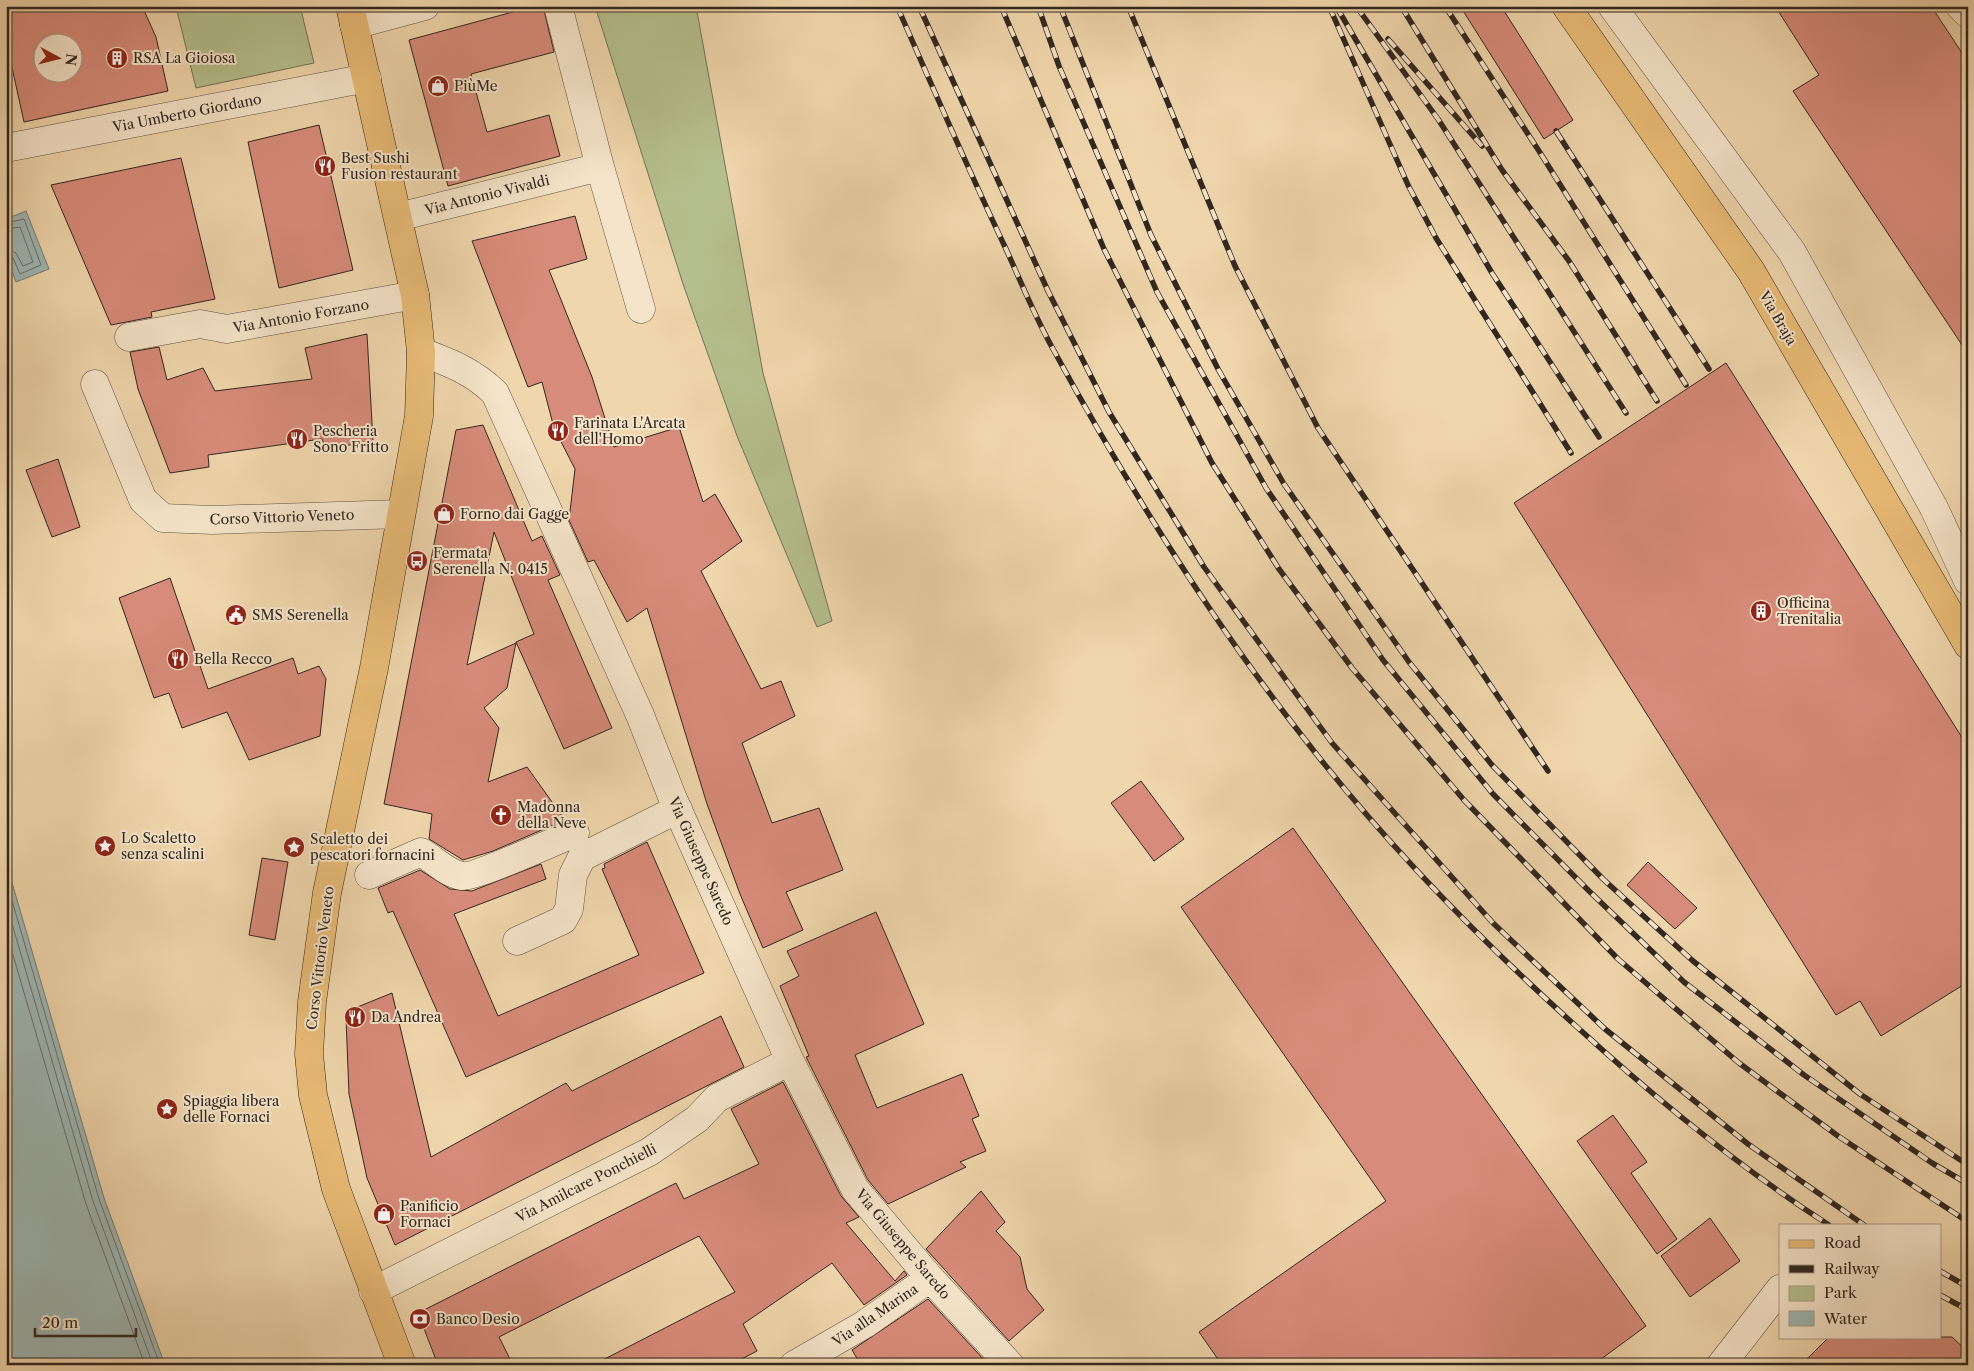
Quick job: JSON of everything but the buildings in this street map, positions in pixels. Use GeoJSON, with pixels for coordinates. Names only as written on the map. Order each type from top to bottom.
{"type":"FeatureCollection","features":[{"type":"Feature","properties":{"kind":"main road","name":"Via Braja"},"geometry":{"type":"LineString","coordinates":[[1566,6],[1751,271],[1968,645]]}},
{"type":"Feature","properties":{"kind":"main road","name":"Corso Vittorio Veneto"},"geometry":{"type":"LineString","coordinates":[[352,16],[415,295],[421,352],[419,416],[374,668],[327,894],[312,1002],[309,1054],[313,1095],[336,1189],[402,1365]]}},
{"type":"Feature","properties":{"kind":"street"},"geometry":{"type":"LineString","coordinates":[[352,16],[425,6]]}},
{"type":"Feature","properties":{"kind":"street"},"geometry":{"type":"LineString","coordinates":[[558,6],[588,170],[641,309]]}},
{"type":"Feature","properties":{"kind":"street"},"geometry":{"type":"LineString","coordinates":[[1612,6],[1792,252],[1934,508],[1968,581]]}},
{"type":"Feature","properties":{"kind":"street"},"geometry":{"type":"LineString","coordinates":[[1960,6],[1968,14]]}},
{"type":"Feature","properties":{"kind":"street","name":"Via Umberto Giordano"},"geometry":{"type":"LineString","coordinates":[[6,148],[367,78]]}},
{"type":"Feature","properties":{"kind":"street","name":"Via Antonio Vivaldi"},"geometry":{"type":"LineString","coordinates":[[398,217],[588,170]]}},
{"type":"Feature","properties":{"kind":"street","name":"Via Antonio Forzano"},"geometry":{"type":"LineString","coordinates":[[129,337],[200,324],[227,329],[415,295]]}},
{"type":"Feature","properties":{"kind":"street","name":"Via Giuseppe Saredo"},"geometry":{"type":"LineString","coordinates":[[421,352],[454,364],[481,379],[495,393],[640,715],[678,809],[790,1061],[855,1189],[930,1278],[1010,1365]]}},
{"type":"Feature","properties":{"kind":"street","name":"Corso Vittorio Veneto"},"geometry":{"type":"LineString","coordinates":[[94,384],[143,500],[163,518],[212,520],[401,514]]}},
{"type":"Feature","properties":{"kind":"street"},"geometry":{"type":"LineString","coordinates":[[517,941],[563,920],[569,909],[573,875],[582,857],[678,809]]}},
{"type":"Feature","properties":{"kind":"street"},"geometry":{"type":"LineString","coordinates":[[369,874],[421,852],[444,869],[463,876],[480,872],[575,833]]}},
{"type":"Feature","properties":{"kind":"street","name":"Via Amilcare Ponchielli"},"geometry":{"type":"LineString","coordinates":[[373,1291],[649,1152],[697,1119],[717,1098],[790,1061]]}},
{"type":"Feature","properties":{"kind":"street","name":"Via alla Marina"},"geometry":{"type":"LineString","coordinates":[[794,1365],[865,1324],[930,1278]]}},
{"type":"Feature","properties":{"kind":"street"},"geometry":{"type":"LineString","coordinates":[[1721,1365],[1779,1289]]}},
{"type":"Feature","properties":{"kind":"green space"},"geometry":{"type":"Polygon","coordinates":[[[159,6],[300,6],[314,63],[196,88],[177,11],[163,10],[159,6]]]}},
{"type":"Feature","properties":{"kind":"green space"},"geometry":{"type":"Polygon","coordinates":[[[595,6],[696,6],[763,373],[832,621],[817,627],[737,436],[683,284],[595,6]]]}},
{"type":"Feature","properties":{"kind":"water"},"geometry":{"type":"Polygon","coordinates":[[[26,211],[49,269],[16,282],[6,255],[6,219],[26,211]]]}},
{"type":"Feature","properties":{"kind":"water"},"geometry":{"type":"Polygon","coordinates":[[[6,862],[104,1198],[165,1365],[6,1365],[6,862]]]}},
{"type":"Feature","properties":{"kind":"railway"},"geometry":{"type":"LineString","coordinates":[[897,6],[964,159],[1046,337],[1139,499],[1170,548],[1234,644],[1303,737],[1366,814],[1433,888],[1540,993],[1607,1054],[1699,1131],[1763,1180],[1828,1224]]}},
{"type":"Feature","properties":{"kind":"railway"},"geometry":{"type":"LineString","coordinates":[[919,6],[1048,291],[1109,412],[1204,567],[1332,743],[1493,923],[1605,1029],[1748,1144],[1863,1224]]}},
{"type":"Feature","properties":{"kind":"railway"},"geometry":{"type":"LineString","coordinates":[[1001,6],[1104,249],[1212,463],[1279,569],[1352,668],[1464,800],[1618,959],[1739,1063],[1838,1136],[1968,1222]]}},
{"type":"Feature","properties":{"kind":"railway"},"geometry":{"type":"LineString","coordinates":[[1038,6],[1059,66],[1157,292],[1266,488],[1383,660],[1493,794],[1589,891],[1684,982],[1804,1075],[1932,1163],[1968,1184]]}},
{"type":"Feature","properties":{"kind":"railway"},"geometry":{"type":"LineString","coordinates":[[1060,6],[1151,235],[1218,369],[1284,484],[1409,662],[1492,765],[1603,879],[1693,961],[1860,1094],[1968,1165]]}},
{"type":"Feature","properties":{"kind":"railway"},"geometry":{"type":"LineString","coordinates":[[1128,6],[1235,266],[1318,428],[1548,771]]}},
{"type":"Feature","properties":{"kind":"railway"},"geometry":{"type":"LineString","coordinates":[[1329,6],[1408,185],[1436,238],[1571,453]]}},
{"type":"Feature","properties":{"kind":"railway"},"geometry":{"type":"LineString","coordinates":[[1336,6],[1492,273],[1599,437]]}},
{"type":"Feature","properties":{"kind":"railway"},"geometry":{"type":"LineString","coordinates":[[1356,6],[1438,119],[1626,413]]}},
{"type":"Feature","properties":{"kind":"railway"},"geometry":{"type":"LineString","coordinates":[[1401,6],[1502,170],[1569,261],[1657,401]]}},
{"type":"Feature","properties":{"kind":"railway"},"geometry":{"type":"LineString","coordinates":[[1445,6],[1539,151],[1686,385]]}},
{"type":"Feature","properties":{"kind":"railway"},"geometry":{"type":"LineString","coordinates":[[1388,39],[1482,146]]}},
{"type":"Feature","properties":{"kind":"railway"},"geometry":{"type":"LineString","coordinates":[[1556,131],[1709,369]]}},
{"type":"Feature","properties":{"kind":"railway"},"geometry":{"type":"LineString","coordinates":[[1942,1272],[1968,1287]]}},
{"type":"Feature","properties":{"kind":"railway"},"geometry":{"type":"LineString","coordinates":[[1942,1296],[1968,1310]]}},
{"type":"Feature","properties":{"kind":"place","name":"RSA La Gioiosa"},"geometry":{"type":"Point","coordinates":[117,58]}},
{"type":"Feature","properties":{"kind":"place","name":"PiùMe"},"geometry":{"type":"Point","coordinates":[438,86]}},
{"type":"Feature","properties":{"kind":"place","name":"Best Sushi Fusion restaurant"},"geometry":{"type":"Point","coordinates":[325,166]}},
{"type":"Feature","properties":{"kind":"place","name":"Farinata L'Arcata dell'Homo"},"geometry":{"type":"Point","coordinates":[558,431]}},
{"type":"Feature","properties":{"kind":"place","name":"Pescheria Sono Fritto"},"geometry":{"type":"Point","coordinates":[297,439]}},
{"type":"Feature","properties":{"kind":"place","name":"Forno dai Gagge"},"geometry":{"type":"Point","coordinates":[444,514]}},
{"type":"Feature","properties":{"kind":"place","name":"Fermata Serenella N. 0415"},"geometry":{"type":"Point","coordinates":[417,561]}},
{"type":"Feature","properties":{"kind":"place","name":"Officina Trenitalia"},"geometry":{"type":"Point","coordinates":[1761,611]}},
{"type":"Feature","properties":{"kind":"place","name":"SMS Serenella"},"geometry":{"type":"Point","coordinates":[236,615]}},
{"type":"Feature","properties":{"kind":"place","name":"Bella Recco"},"geometry":{"type":"Point","coordinates":[178,659]}},
{"type":"Feature","properties":{"kind":"place","name":"Madonna della Neve"},"geometry":{"type":"Point","coordinates":[501,815]}},
{"type":"Feature","properties":{"kind":"place","name":"Lo Scaletto senza scalini"},"geometry":{"type":"Point","coordinates":[105,846]}},
{"type":"Feature","properties":{"kind":"place","name":"Scaletto dei pescatori fornacini"},"geometry":{"type":"Point","coordinates":[294,847]}},
{"type":"Feature","properties":{"kind":"place","name":"Da Andrea"},"geometry":{"type":"Point","coordinates":[355,1017]}},
{"type":"Feature","properties":{"kind":"place","name":"Spiaggia libera delle Fornaci"},"geometry":{"type":"Point","coordinates":[167,1109]}},
{"type":"Feature","properties":{"kind":"place","name":"Panificio Fornaci"},"geometry":{"type":"Point","coordinates":[384,1214]}},
{"type":"Feature","properties":{"kind":"place","name":"Banco Desio"},"geometry":{"type":"Point","coordinates":[420,1319]}}]}
